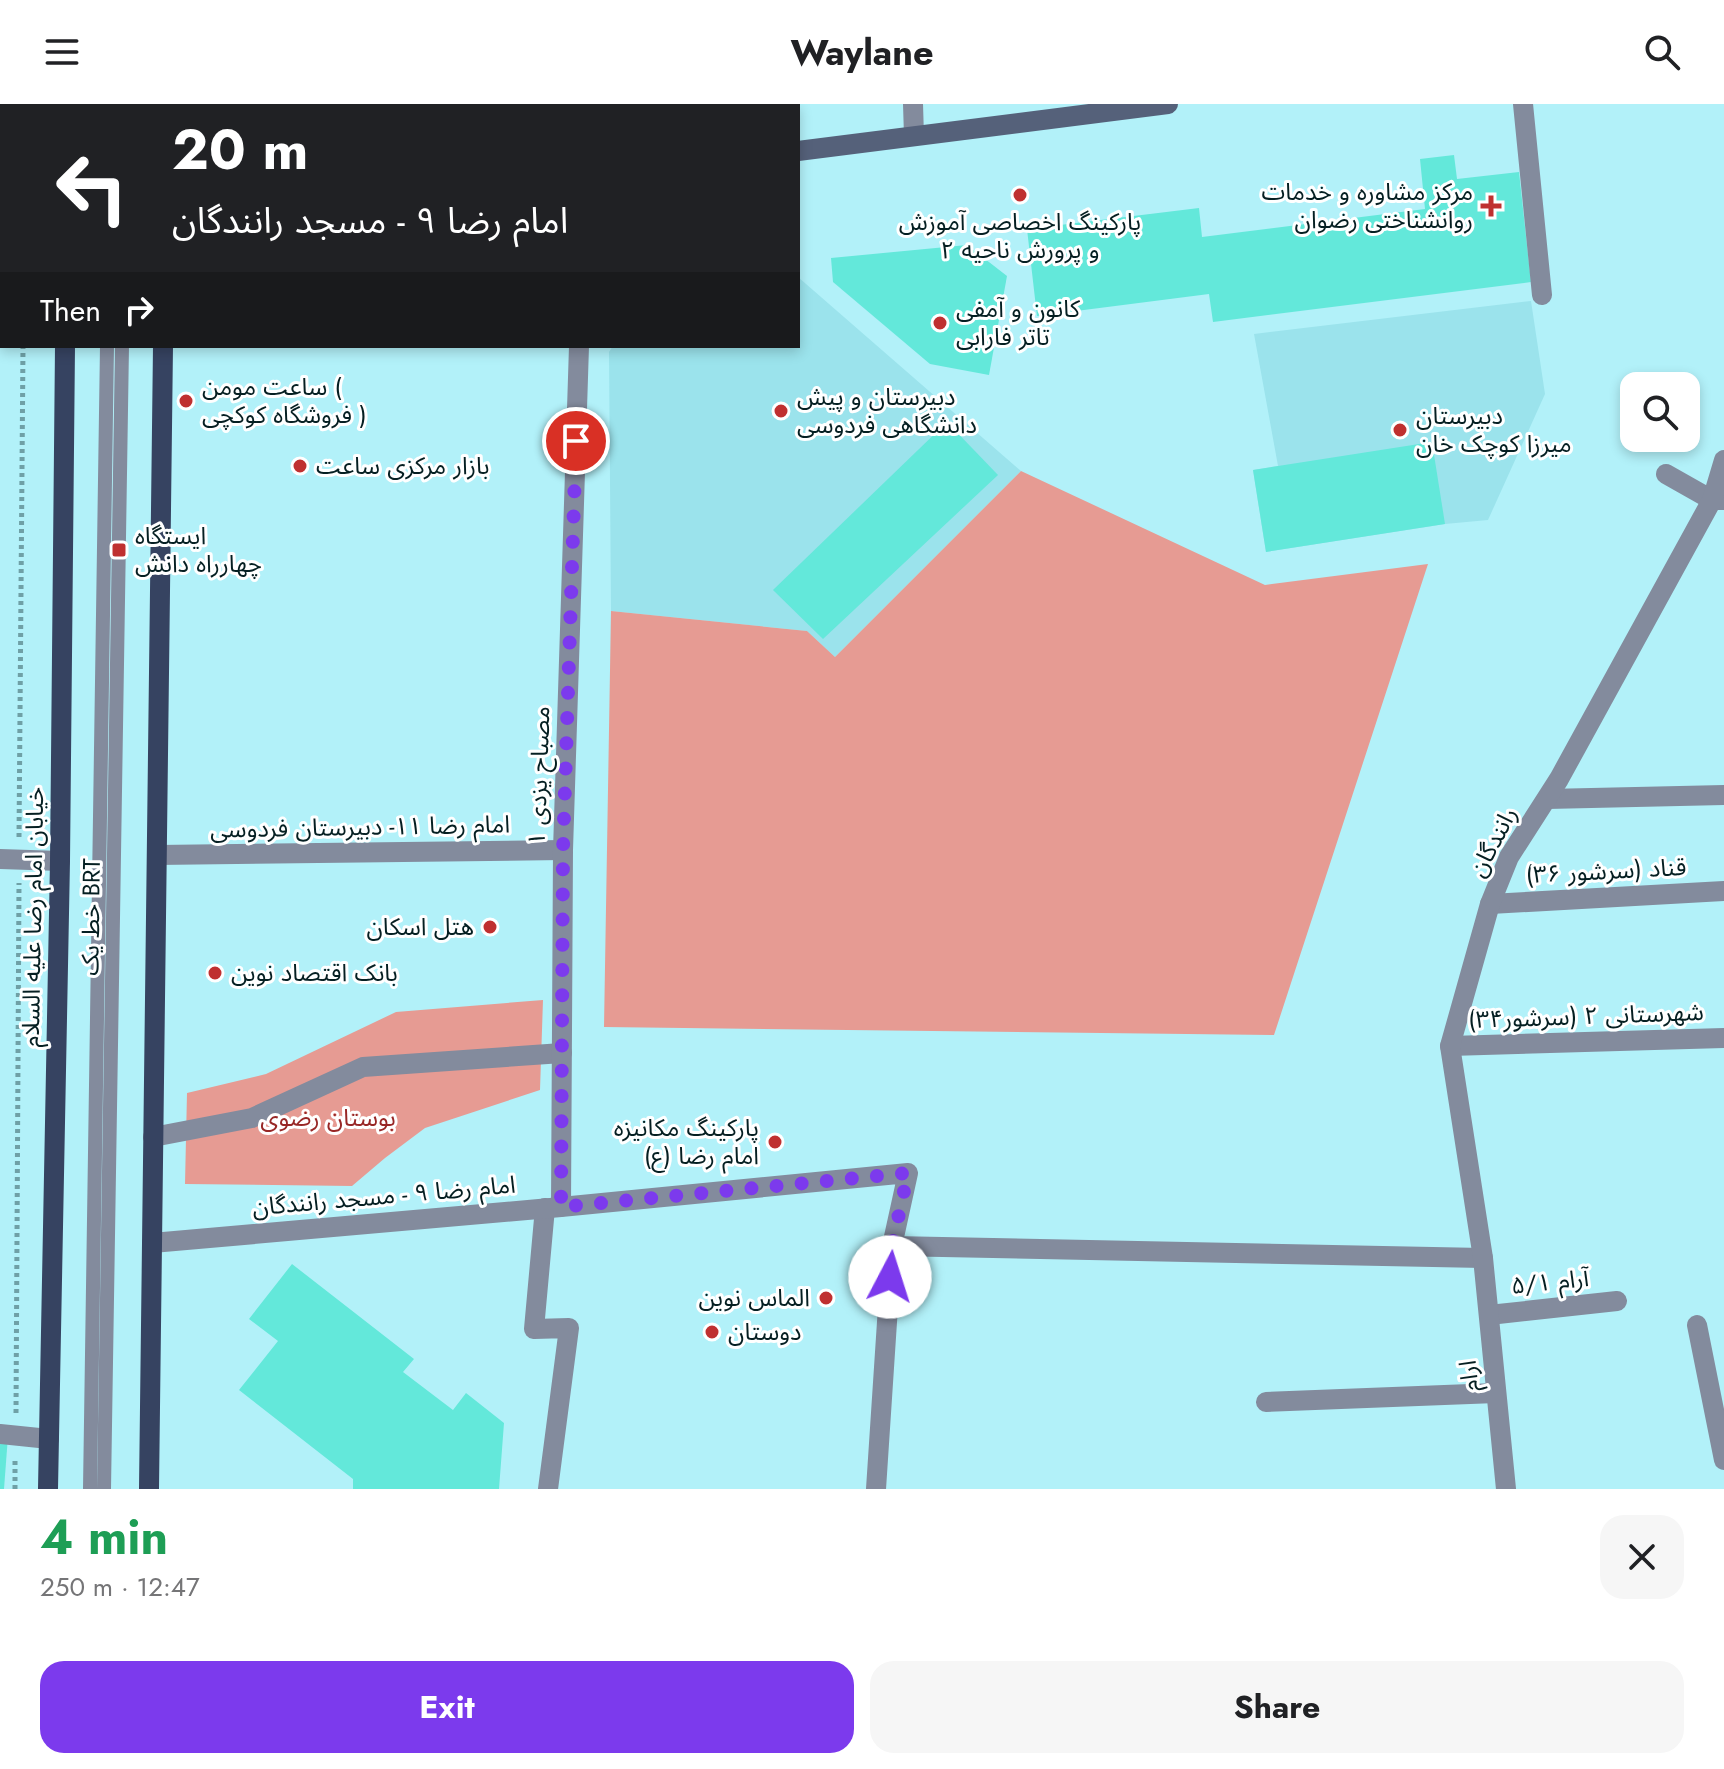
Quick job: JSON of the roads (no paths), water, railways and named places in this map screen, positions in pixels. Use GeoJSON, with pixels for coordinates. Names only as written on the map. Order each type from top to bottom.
{"type":"FeatureCollection","features":[{"type":"Feature","properties":{"kind":"main road"},"geometry":{"type":"LineString","coordinates":[[800,151],[1168,104]]}},
{"type":"Feature","properties":{"kind":"main road","name":"خیابان امام رضا علیه السلام"},"geometry":{"type":"LineString","coordinates":[[48,1489],[60,861],[65,348]]}},
{"type":"Feature","properties":{"kind":"main road"},"geometry":{"type":"LineString","coordinates":[[149,1489],[163,348]]}},
{"type":"Feature","properties":{"kind":"street"},"geometry":{"type":"LineString","coordinates":[[913,104],[914,136]]}},
{"type":"Feature","properties":{"kind":"street"},"geometry":{"type":"LineString","coordinates":[[1523,104],[1542,295]]}},
{"type":"Feature","properties":{"kind":"street","name":"مصباح یزدی ۱"},"geometry":{"type":"LineString","coordinates":[[548,1489],[569,1328],[534,1329],[553,1208],[562,1053],[563,850],[579,348]]}},
{"type":"Feature","properties":{"kind":"street","name":"رانندگان"},"geometry":{"type":"LineString","coordinates":[[1483,1258],[1450,1046],[1490,904],[1509,857],[1559,779],[1718,500],[1724,460]]}},
{"type":"Feature","properties":{"kind":"street"},"geometry":{"type":"LineString","coordinates":[[1666,474],[1718,500]]}},
{"type":"Feature","properties":{"kind":"street"},"geometry":{"type":"LineString","coordinates":[[1547,799],[1724,795]]}},
{"type":"Feature","properties":{"kind":"street","name":"امام رضا ۱۱- دبیرستان فردوسی"},"geometry":{"type":"LineString","coordinates":[[157,855],[563,850]]}},
{"type":"Feature","properties":{"kind":"street"},"geometry":{"type":"LineString","coordinates":[[9,859],[60,861]]}},
{"type":"Feature","properties":{"kind":"street","name":"قناد (سرشور ۳۶)"},"geometry":{"type":"LineString","coordinates":[[1490,904],[1724,891]]}},
{"type":"Feature","properties":{"kind":"street","name":"شهرستانی ۲ (سرشور۳۴)"},"geometry":{"type":"LineString","coordinates":[[1450,1046],[1724,1038]]}},
{"type":"Feature","properties":{"kind":"street"},"geometry":{"type":"LineString","coordinates":[[153,1137],[252,1118],[363,1067],[562,1053]]}},
{"type":"Feature","properties":{"kind":"street","name":"امام رضا ۹ - مسجد رانندگان"},"geometry":{"type":"LineString","coordinates":[[152,1243],[908,1173],[892,1246]]}},
{"type":"Feature","properties":{"kind":"street"},"geometry":{"type":"LineString","coordinates":[[876,1489],[892,1246],[1483,1258]]}},
{"type":"Feature","properties":{"kind":"street","name":"ارام"},"geometry":{"type":"LineString","coordinates":[[1483,1258],[1506,1489]]}},
{"type":"Feature","properties":{"kind":"street","name":"آرام ۵/۱"},"geometry":{"type":"LineString","coordinates":[[1489,1315],[1617,1301]]}},
{"type":"Feature","properties":{"kind":"street"},"geometry":{"type":"LineString","coordinates":[[1697,1325],[1724,1460]]}},
{"type":"Feature","properties":{"kind":"street"},"geometry":{"type":"LineString","coordinates":[[1266,1402],[1496,1393]]}},
{"type":"Feature","properties":{"kind":"street"},"geometry":{"type":"LineString","coordinates":[[8,1435],[49,1439]]}},
{"type":"Feature","properties":{"kind":"lane","name":"خط یک BRT"},"geometry":{"type":"LineString","coordinates":[[90,1489],[107,348]]}},
{"type":"Feature","properties":{"kind":"lane","name":"خط یک BRT"},"geometry":{"type":"LineString","coordinates":[[104,1489],[122,348]]}},
{"type":"Feature","properties":{"kind":"place","name":"پارکینگ اخصاصی آموزش و پرورش ناحیه ۲"},"geometry":{"type":"Point","coordinates":[1020,195]}},
{"type":"Feature","properties":{"kind":"place","name":"مرکز مشاوره و خدمات روانشناختی رضوان"},"geometry":{"type":"Point","coordinates":[1491,206]}},
{"type":"Feature","properties":{"kind":"place","name":"کانون و آمفی تاتر فارابی"},"geometry":{"type":"Point","coordinates":[940,323]}},
{"type":"Feature","properties":{"kind":"place","name":"ساعت مومن ( فروشگاه کوکچی )"},"geometry":{"type":"Point","coordinates":[186,401]}},
{"type":"Feature","properties":{"kind":"place","name":"دبیرستان و پیش دانشگاهی فردوسی"},"geometry":{"type":"Point","coordinates":[781,411]}},
{"type":"Feature","properties":{"kind":"place","name":"دبیرستان میرزا کوچک خان"},"geometry":{"type":"Point","coordinates":[1400,430]}},
{"type":"Feature","properties":{"kind":"place","name":"بازار مرکزی ساعت"},"geometry":{"type":"Point","coordinates":[300,466]}},
{"type":"Feature","properties":{"kind":"place","name":"ایستگاه چهارراه دانش"},"geometry":{"type":"Point","coordinates":[119,550]}},
{"type":"Feature","properties":{"kind":"place","name":"هتل اسکان"},"geometry":{"type":"Point","coordinates":[490,927]}},
{"type":"Feature","properties":{"kind":"place","name":"بانک اقتصاد نوین"},"geometry":{"type":"Point","coordinates":[215,973]}},
{"type":"Feature","properties":{"kind":"place","name":"پارکینگ مکانیزه امام رضا (ع)"},"geometry":{"type":"Point","coordinates":[775,1142]}},
{"type":"Feature","properties":{"kind":"place","name":"الماس نوين"},"geometry":{"type":"Point","coordinates":[826,1298]}},
{"type":"Feature","properties":{"kind":"place","name":"دوستان"},"geometry":{"type":"Point","coordinates":[712,1332]}},
{"type":"Feature","properties":{"kind":"park label","name":"بوستان رضوی"},"geometry":{"type":"Point","coordinates":[328,1118]}}]}
